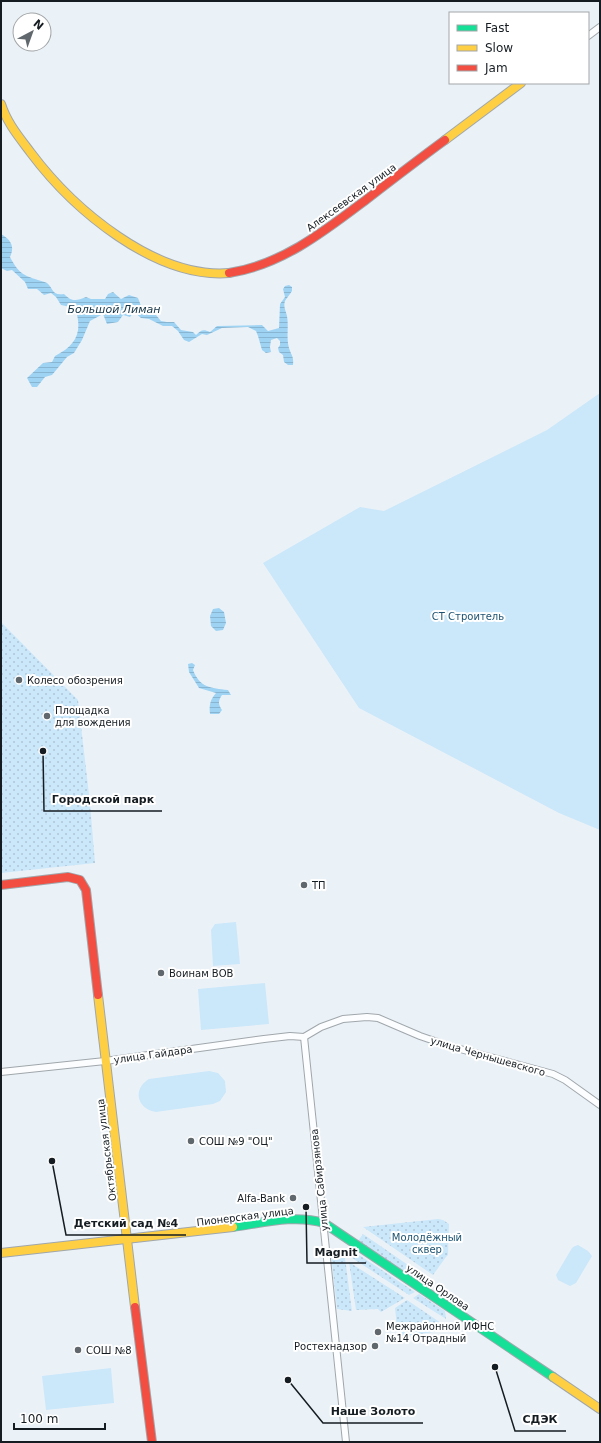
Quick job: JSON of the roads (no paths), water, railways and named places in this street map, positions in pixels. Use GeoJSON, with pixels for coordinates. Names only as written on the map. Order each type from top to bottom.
{"type":"FeatureCollection","features":[{"type":"Feature","properties":{"kind":"street"},"geometry":{"type":"LineString","coordinates":[[589,35],[600,27]]}},
{"type":"Feature","properties":{"kind":"street","name":"Алексеевская улица"},"geometry":{"type":"LineString","coordinates":[[1,104],[12,129],[37,163],[66,195],[103,227],[128,242],[173,264],[203,272],[228,273],[241,271],[269,260],[309,240],[327,229],[520,84]]}},
{"type":"Feature","properties":{"kind":"street","name":"Октябрьская улица"},"geometry":{"type":"LineString","coordinates":[[1,885],[68,877],[80,880],[86,890],[126,1239],[152,1442]]}},
{"type":"Feature","properties":{"kind":"street","name":"улица Чернышевского"},"geometry":{"type":"LineString","coordinates":[[304,1037],[321,1027],[343,1019],[367,1017],[378,1018],[420,1036],[449,1046],[553,1074],[565,1080],[600,1105]]}},
{"type":"Feature","properties":{"kind":"street","name":"улица Гайдара"},"geometry":{"type":"LineString","coordinates":[[1,1072],[105,1061],[264,1039],[290,1036],[304,1037]]}},
{"type":"Feature","properties":{"kind":"street","name":"улица Сабирзянова"},"geometry":{"type":"LineString","coordinates":[[304,1037],[346,1442]]}},
{"type":"Feature","properties":{"kind":"street","name":"Пионерская улица"},"geometry":{"type":"LineString","coordinates":[[1,1254],[214,1230],[285,1220],[314,1220],[324,1223]]}},
{"type":"Feature","properties":{"kind":"street","name":"улица Орлова"},"geometry":{"type":"LineString","coordinates":[[324,1223],[600,1409]]}},
{"type":"Feature","properties":{"kind":"water","name":"Большой Лиман"},"geometry":{"type":"Polygon","coordinates":[[[1,234],[10,241],[12,250],[10,257],[18,270],[28,276],[47,283],[55,293],[64,294],[74,300],[86,297],[91,299],[105,299],[108,294],[113,292],[121,299],[129,295],[138,298],[143,311],[156,315],[161,321],[174,322],[181,330],[193,332],[196,335],[202,330],[210,332],[217,326],[262,325],[268,331],[279,328],[280,304],[285,297],[283,289],[285,286],[289,285],[292,287],[292,291],[284,305],[288,320],[288,344],[293,358],[293,365],[288,365],[284,362],[283,355],[279,352],[278,348],[280,341],[277,338],[271,340],[271,352],[266,353],[262,350],[256,331],[248,327],[222,328],[207,335],[202,334],[189,342],[184,340],[178,331],[172,326],[163,326],[149,319],[141,318],[134,312],[130,317],[123,315],[118,322],[107,324],[103,314],[90,321],[82,340],[74,353],[67,357],[52,375],[45,377],[37,387],[32,387],[27,378],[43,363],[52,362],[55,356],[63,352],[73,342],[78,330],[77,316],[75,308],[61,305],[56,297],[51,293],[44,295],[37,289],[28,289],[25,282],[12,270],[7,271],[1,268],[1,234]]]}},
{"type":"Feature","properties":{"kind":"water"},"geometry":{"type":"Polygon","coordinates":[[[219,608],[224,612],[226,623],[223,630],[216,631],[211,626],[210,616],[213,609],[219,608]]]}},
{"type":"Feature","properties":{"kind":"water"},"geometry":{"type":"Polygon","coordinates":[[[192,663],[195,665],[193,670],[196,676],[203,684],[211,688],[228,690],[231,695],[222,695],[219,702],[222,710],[219,714],[210,714],[210,703],[216,693],[199,688],[189,672],[188,664],[192,663]]]}},
{"type":"Feature","properties":{"kind":"place","name":"Колесо обозрения"},"geometry":{"type":"Point","coordinates":[19,680]}},
{"type":"Feature","properties":{"kind":"place","name":"Площадка для вождения"},"geometry":{"type":"Point","coordinates":[47,716]}},
{"type":"Feature","properties":{"kind":"place","name":"Городской парк"},"geometry":{"type":"Point","coordinates":[43,751]}},
{"type":"Feature","properties":{"kind":"place","name":"ТП"},"geometry":{"type":"Point","coordinates":[304,885]}},
{"type":"Feature","properties":{"kind":"place","name":"Воинам ВОВ"},"geometry":{"type":"Point","coordinates":[161,973]}},
{"type":"Feature","properties":{"kind":"place","name":"СОШ №9 \"ОЦ\""},"geometry":{"type":"Point","coordinates":[191,1141]}},
{"type":"Feature","properties":{"kind":"place","name":"Детский сад №4"},"geometry":{"type":"Point","coordinates":[52,1161]}},
{"type":"Feature","properties":{"kind":"place","name":"Alfa-Bank"},"geometry":{"type":"Point","coordinates":[293,1198]}},
{"type":"Feature","properties":{"kind":"place","name":"Magnit"},"geometry":{"type":"Point","coordinates":[306,1207]}},
{"type":"Feature","properties":{"kind":"place","name":"Межрайонной ИФНС №14 Отрадный"},"geometry":{"type":"Point","coordinates":[378,1332]}},
{"type":"Feature","properties":{"kind":"place","name":"Ростехнадзор"},"geometry":{"type":"Point","coordinates":[375,1346]}},
{"type":"Feature","properties":{"kind":"place","name":"СОШ №8"},"geometry":{"type":"Point","coordinates":[78,1350]}},
{"type":"Feature","properties":{"kind":"place","name":"СДЭК"},"geometry":{"type":"Point","coordinates":[495,1367]}},
{"type":"Feature","properties":{"kind":"place","name":"Наше Золото"},"geometry":{"type":"Point","coordinates":[288,1380]}},
{"type":"Feature","properties":{"kind":"park label","name":"СТ Строитель"},"geometry":{"type":"Point","coordinates":[468,616]}},
{"type":"Feature","properties":{"kind":"park label","name":"Молодёжный сквер"},"geometry":{"type":"Point","coordinates":[427,1242]}}]}
